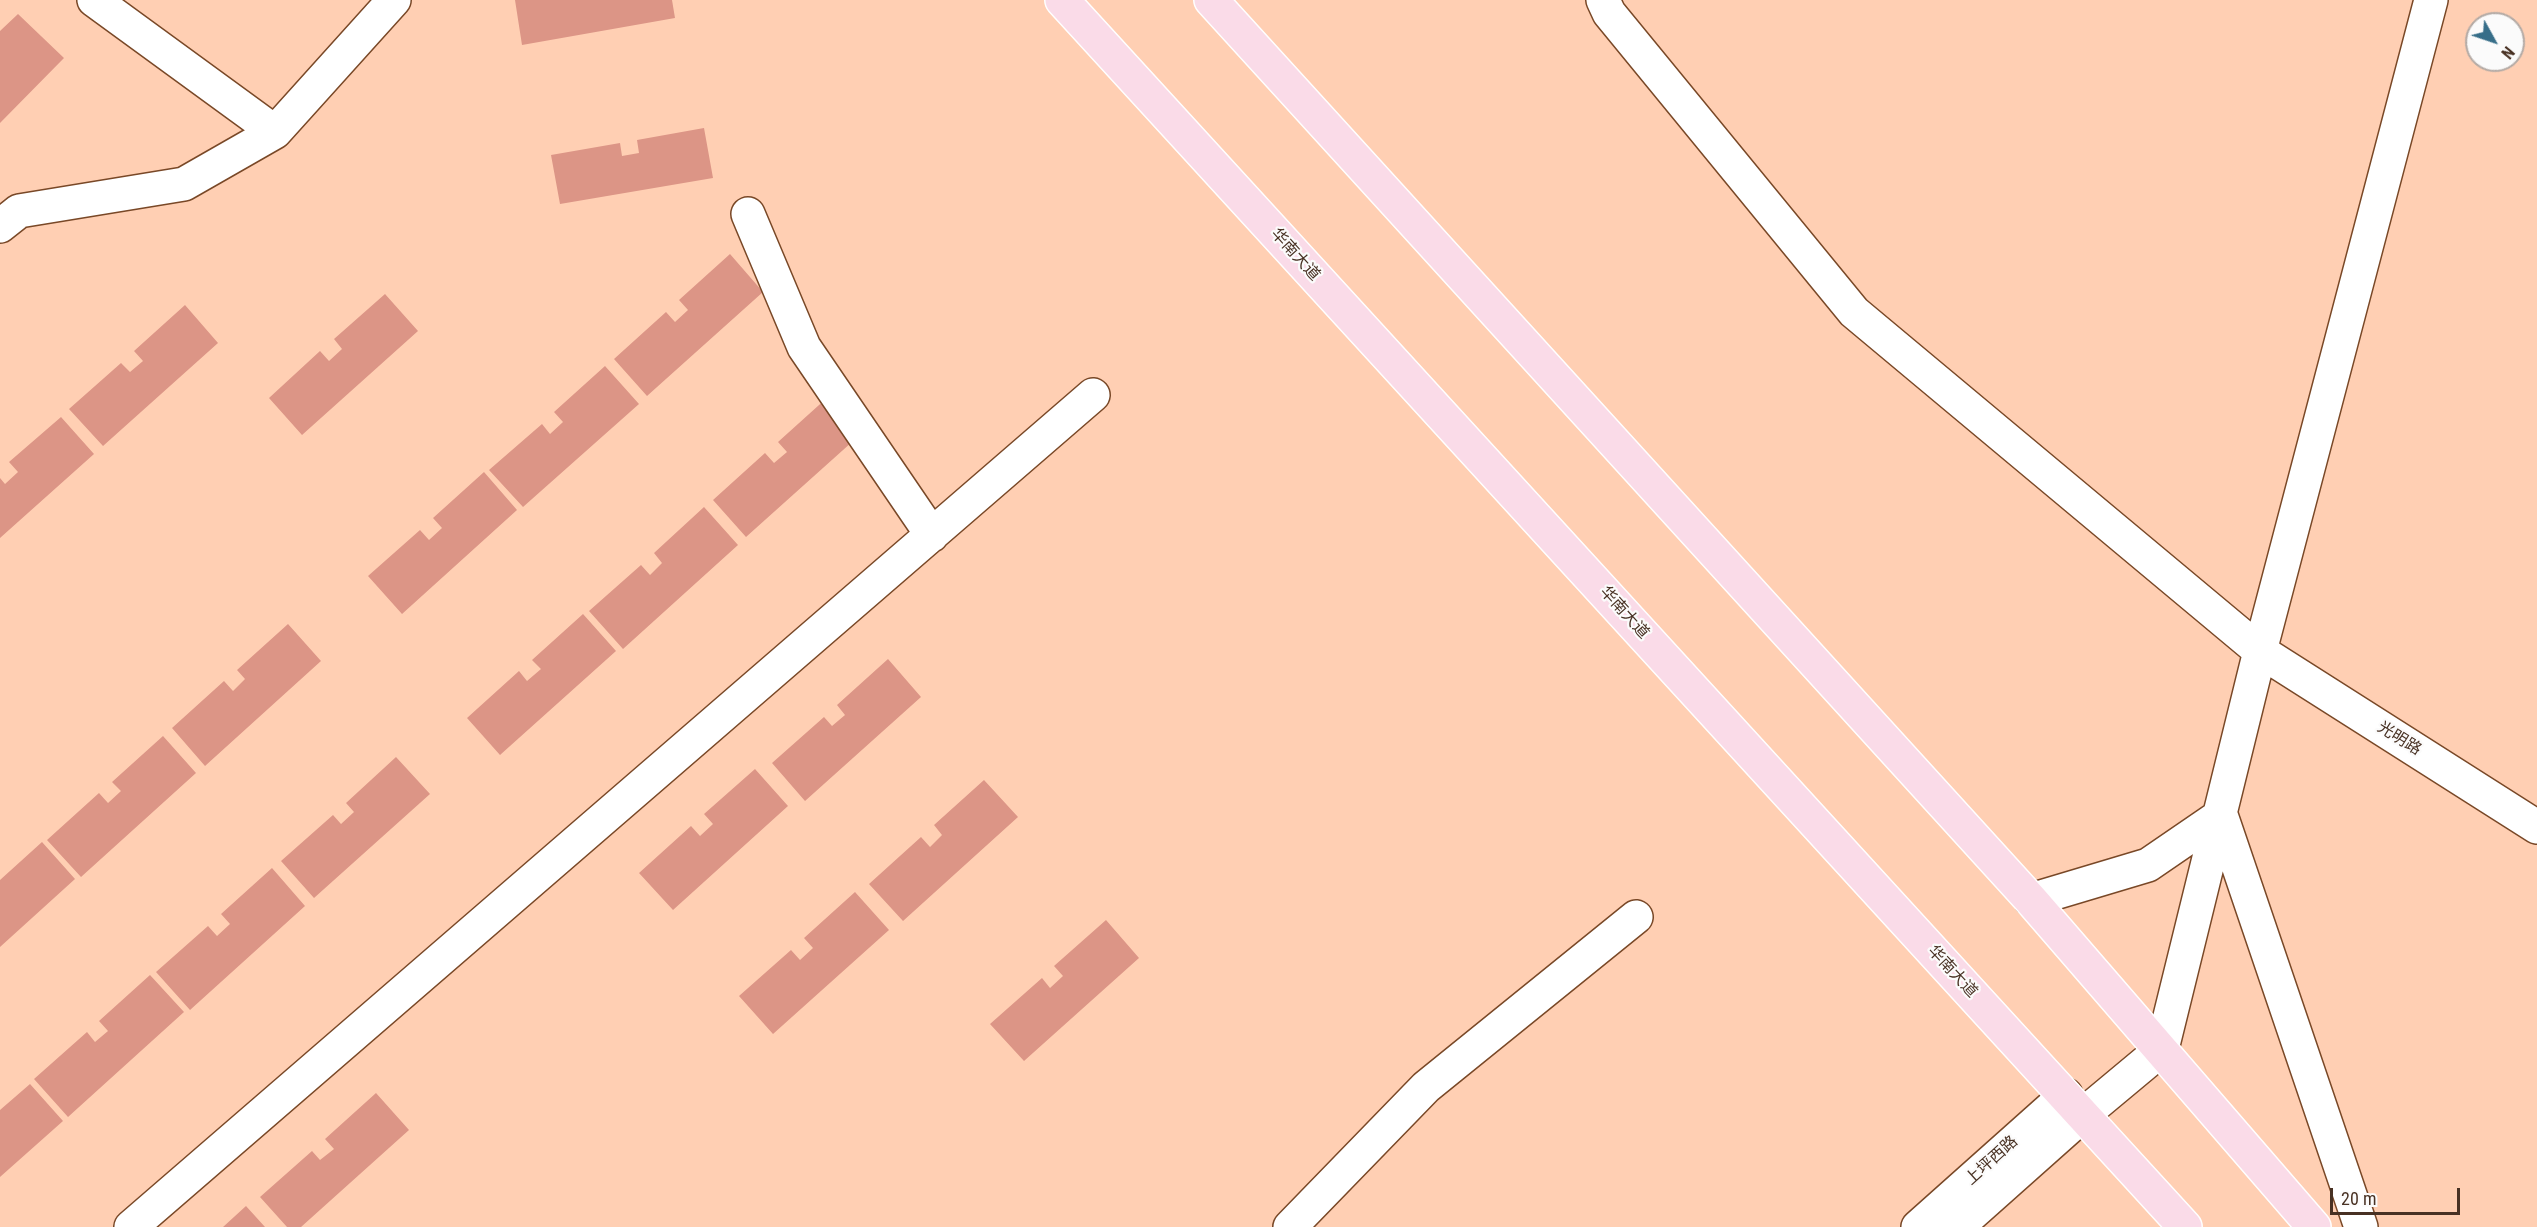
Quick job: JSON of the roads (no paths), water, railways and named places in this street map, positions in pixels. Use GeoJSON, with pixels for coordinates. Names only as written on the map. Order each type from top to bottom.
{"type":"FeatureCollection","features":[{"type":"Feature","properties":{"kind":"main road","name":"华南大道"},"geometry":{"type":"LineString","coordinates":[[1062,0],[2075,1104],[2185,1227]]}},
{"type":"Feature","properties":{"kind":"main road"},"geometry":{"type":"LineString","coordinates":[[1211,0],[2031,900],[2314,1227]]}},
{"type":"Feature","properties":{"kind":"street"},"geometry":{"type":"LineString","coordinates":[[94,0],[275,132]]}},
{"type":"Feature","properties":{"kind":"street"},"geometry":{"type":"LineString","coordinates":[[0,226],[19,211],[184,184],[275,132],[394,0]]}},
{"type":"Feature","properties":{"kind":"street","name":"光明路"},"geometry":{"type":"LineString","coordinates":[[1603,0],[1609,13],[1854,312],[2260,651],[2537,827]]}},
{"type":"Feature","properties":{"kind":"street"},"geometry":{"type":"LineString","coordinates":[[2075,1104],[2162,1049],[2260,651],[2431,0]]}},
{"type":"Feature","properties":{"kind":"street"},"geometry":{"type":"LineString","coordinates":[[748,214],[804,347],[932,535]]}},
{"type":"Feature","properties":{"kind":"street"},"geometry":{"type":"LineString","coordinates":[[131,1227],[1093,395]]}},
{"type":"Feature","properties":{"kind":"street"},"geometry":{"type":"LineString","coordinates":[[2031,900],[2148,865],[2221,815]]}},
{"type":"Feature","properties":{"kind":"street"},"geometry":{"type":"LineString","coordinates":[[2221,815],[2361,1227]]}},
{"type":"Feature","properties":{"kind":"street"},"geometry":{"type":"LineString","coordinates":[[1290,1227],[1426,1087],[1636,917]]}},
{"type":"Feature","properties":{"kind":"street","name":"上坪西路"},"geometry":{"type":"LineString","coordinates":[[1918,1227],[2075,1104]]}},
{"type":"Feature","properties":{"kind":"street","name":"上坪西路"},"geometry":{"type":"LineString","coordinates":[[1957,1227],[2075,1104]]}}]}
